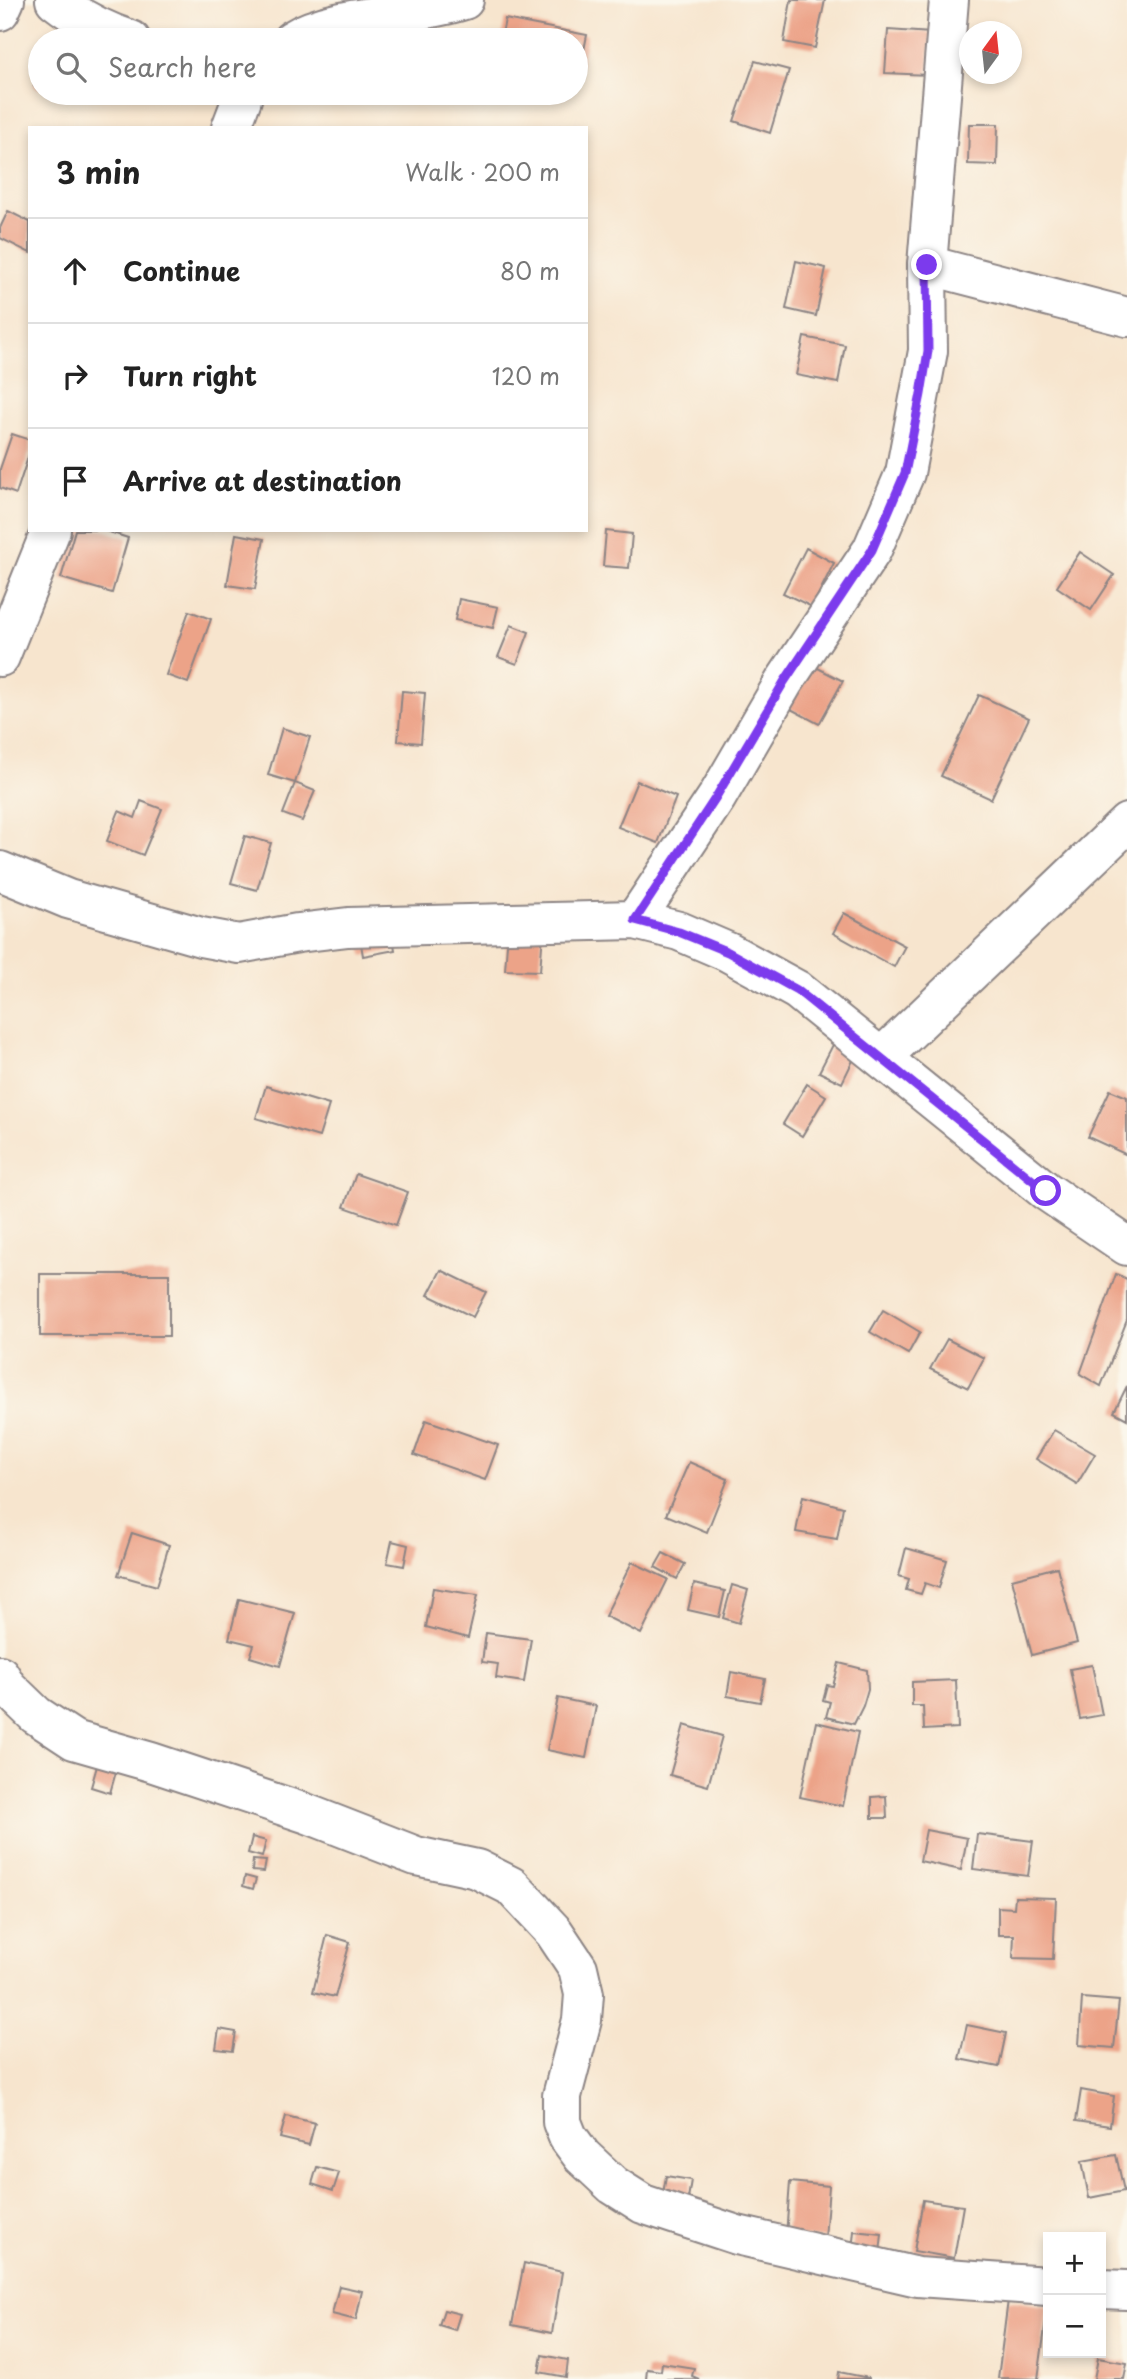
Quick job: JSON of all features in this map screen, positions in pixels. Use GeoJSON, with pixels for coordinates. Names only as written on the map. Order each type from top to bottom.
{"type":"FeatureCollection","features":[{"type":"Feature","properties":{"kind":"street"},"geometry":{"type":"LineString","coordinates":[[0,11],[5,0]]}},
{"type":"Feature","properties":{"kind":"street"},"geometry":{"type":"LineString","coordinates":[[55,0],[76,16],[100,28]]}},
{"type":"Feature","properties":{"kind":"street"},"geometry":{"type":"LineString","coordinates":[[320,28],[439,8],[464,0]]}},
{"type":"Feature","properties":{"kind":"street"},"geometry":{"type":"LineString","coordinates":[[635,920],[716,797],[784,682],[872,550],[905,473],[928,351],[927,265],[949,0]]}},
{"type":"Feature","properties":{"kind":"street"},"geometry":{"type":"LineString","coordinates":[[232,126],[240,105]]}},
{"type":"Feature","properties":{"kind":"street"},"geometry":{"type":"LineString","coordinates":[[927,265],[1127,317]]}},
{"type":"Feature","properties":{"kind":"street"},"geometry":{"type":"LineString","coordinates":[[0,657],[50,532]]}},
{"type":"Feature","properties":{"kind":"street"},"geometry":{"type":"LineString","coordinates":[[882,1057],[1127,823]]}},
{"type":"Feature","properties":{"kind":"street"},"geometry":{"type":"LineString","coordinates":[[0,871],[68,899],[201,937],[239,944],[348,927],[635,920],[679,932],[728,952],[797,990],[1046,1191],[1127,1246]]}},
{"type":"Feature","properties":{"kind":"street"},"geometry":{"type":"LineString","coordinates":[[0,1675],[7,1687],[36,1716],[74,1740],[152,1762],[308,1814],[416,1856],[477,1869],[512,1886],[560,1941],[578,1968],[584,1994],[582,2020],[562,2096],[562,2122],[568,2137],[582,2156],[613,2185],[643,2204],[737,2235],[918,2277],[1043,2286]]}},
{"type":"Feature","properties":{"kind":"street"},"geometry":{"type":"LineString","coordinates":[[1106,2289],[1127,2290]]}},
{"type":"Feature","properties":{"kind":"building"},"geometry":{"type":"Polygon","coordinates":[[[791,0],[825,0],[815,48],[784,42],[791,0]]]}},
{"type":"Feature","properties":{"kind":"building"},"geometry":{"type":"Polygon","coordinates":[[[505,19],[551,28],[503,28],[505,19]]]}},
{"type":"Feature","properties":{"kind":"building"},"geometry":{"type":"Polygon","coordinates":[[[888,30],[931,33],[928,75],[885,73],[888,30]]]}},
{"type":"Feature","properties":{"kind":"building"},"geometry":{"type":"Polygon","coordinates":[[[755,61],[789,70],[770,133],[734,121],[755,61]]]}},
{"type":"Feature","properties":{"kind":"building"},"geometry":{"type":"Polygon","coordinates":[[[969,124],[998,124],[997,165],[968,164],[969,124]]]}},
{"type":"Feature","properties":{"kind":"building"},"geometry":{"type":"Polygon","coordinates":[[[8,211],[28,221],[28,252],[0,238],[0,228],[8,211]]]}},
{"type":"Feature","properties":{"kind":"building"},"geometry":{"type":"Polygon","coordinates":[[[796,261],[826,268],[816,316],[786,309],[796,261]]]}},
{"type":"Feature","properties":{"kind":"building"},"geometry":{"type":"Polygon","coordinates":[[[804,337],[845,345],[838,383],[796,375],[804,337]]]}},
{"type":"Feature","properties":{"kind":"building"},"geometry":{"type":"Polygon","coordinates":[[[12,434],[28,439],[28,457],[16,494],[0,488],[0,469],[12,434]]]}},
{"type":"Feature","properties":{"kind":"building"},"geometry":{"type":"Polygon","coordinates":[[[606,531],[632,534],[629,568],[603,566],[606,531]]]}},
{"type":"Feature","properties":{"kind":"building"},"geometry":{"type":"Polygon","coordinates":[[[74,532],[109,532],[128,538],[112,593],[61,578],[74,532]]]}},
{"type":"Feature","properties":{"kind":"building"},"geometry":{"type":"Polygon","coordinates":[[[236,534],[264,539],[255,589],[227,585],[236,534]]]}},
{"type":"Feature","properties":{"kind":"building"},"geometry":{"type":"Polygon","coordinates":[[[806,548],[834,563],[812,607],[783,593],[806,548]]]}},
{"type":"Feature","properties":{"kind":"building"},"geometry":{"type":"Polygon","coordinates":[[[1080,552],[1114,575],[1091,610],[1057,587],[1080,552]]]}},
{"type":"Feature","properties":{"kind":"building"},"geometry":{"type":"Polygon","coordinates":[[[459,599],[498,607],[493,628],[455,620],[459,599]]]}},
{"type":"Feature","properties":{"kind":"building"},"geometry":{"type":"Polygon","coordinates":[[[189,611],[211,619],[188,683],[166,675],[189,611]]]}},
{"type":"Feature","properties":{"kind":"building"},"geometry":{"type":"Polygon","coordinates":[[[511,625],[529,632],[517,664],[498,657],[511,625]]]}},
{"type":"Feature","properties":{"kind":"building"},"geometry":{"type":"Polygon","coordinates":[[[810,664],[843,681],[819,724],[787,707],[810,664]]]}},
{"type":"Feature","properties":{"kind":"building"},"geometry":{"type":"Polygon","coordinates":[[[402,691],[425,693],[421,743],[398,741],[402,691]]]}},
{"type":"Feature","properties":{"kind":"building"},"geometry":{"type":"Polygon","coordinates":[[[979,695],[1029,718],[991,799],[941,776],[979,695]]]}},
{"type":"Feature","properties":{"kind":"building"},"geometry":{"type":"Polygon","coordinates":[[[282,728],[310,737],[295,783],[268,775],[282,728]]]}},
{"type":"Feature","properties":{"kind":"building"},"geometry":{"type":"Polygon","coordinates":[[[637,781],[676,797],[658,843],[618,827],[637,781]]]}},
{"type":"Feature","properties":{"kind":"building"},"geometry":{"type":"Polygon","coordinates":[[[295,783],[315,791],[302,821],[283,814],[295,783]]]}},
{"type":"Feature","properties":{"kind":"building"},"geometry":{"type":"Polygon","coordinates":[[[141,801],[162,809],[143,855],[107,841],[119,811],[135,818],[141,801]]]}},
{"type":"Feature","properties":{"kind":"building"},"geometry":{"type":"Polygon","coordinates":[[[245,836],[271,843],[257,890],[231,883],[245,836]]]}},
{"type":"Feature","properties":{"kind":"building"},"geometry":{"type":"Polygon","coordinates":[[[844,913],[905,946],[894,967],[833,933],[844,913]]]}},
{"type":"Feature","properties":{"kind":"building"},"geometry":{"type":"Polygon","coordinates":[[[391,926],[395,950],[363,956],[359,932],[391,926]]]}},
{"type":"Feature","properties":{"kind":"building"},"geometry":{"type":"Polygon","coordinates":[[[508,931],[543,933],[540,971],[505,970],[508,931]]]}},
{"type":"Feature","properties":{"kind":"building"},"geometry":{"type":"Polygon","coordinates":[[[839,1033],[861,1044],[842,1083],[819,1072],[839,1033]]]}},
{"type":"Feature","properties":{"kind":"building"},"geometry":{"type":"Polygon","coordinates":[[[807,1084],[826,1096],[802,1136],[783,1124],[807,1084]]]}},
{"type":"Feature","properties":{"kind":"building"},"geometry":{"type":"Polygon","coordinates":[[[266,1086],[329,1105],[319,1137],[256,1118],[266,1086]]]}},
{"type":"Feature","properties":{"kind":"building"},"geometry":{"type":"Polygon","coordinates":[[[1110,1090],[1127,1097],[1127,1155],[1088,1137],[1110,1090]]]}},
{"type":"Feature","properties":{"kind":"building"},"geometry":{"type":"Polygon","coordinates":[[[356,1174],[408,1192],[396,1225],[344,1207],[356,1174]]]}},
{"type":"Feature","properties":{"kind":"building"},"geometry":{"type":"Polygon","coordinates":[[[441,1270],[486,1292],[473,1317],[428,1295],[441,1270]]]}},
{"type":"Feature","properties":{"kind":"building"},"geometry":{"type":"Polygon","coordinates":[[[40,1274],[169,1274],[169,1336],[40,1336],[40,1274]]]}},
{"type":"Feature","properties":{"kind":"building"},"geometry":{"type":"Polygon","coordinates":[[[1116,1274],[1127,1279],[1127,1320],[1101,1386],[1080,1374],[1116,1274]]]}},
{"type":"Feature","properties":{"kind":"building"},"geometry":{"type":"Polygon","coordinates":[[[883,1310],[920,1332],[908,1354],[870,1332],[883,1310]]]}},
{"type":"Feature","properties":{"kind":"building"},"geometry":{"type":"Polygon","coordinates":[[[947,1339],[984,1358],[968,1388],[930,1369],[947,1339]]]}},
{"type":"Feature","properties":{"kind":"building"},"geometry":{"type":"Polygon","coordinates":[[[1127,1386],[1127,1419],[1114,1412],[1127,1386]]]}},
{"type":"Feature","properties":{"kind":"building"},"geometry":{"type":"Polygon","coordinates":[[[426,1420],[498,1445],[485,1480],[414,1455],[426,1420]]]}},
{"type":"Feature","properties":{"kind":"building"},"geometry":{"type":"Polygon","coordinates":[[[1054,1430],[1095,1454],[1077,1484],[1036,1459],[1054,1430]]]}},
{"type":"Feature","properties":{"kind":"building"},"geometry":{"type":"Polygon","coordinates":[[[689,1462],[728,1479],[707,1532],[666,1515],[689,1462]]]}},
{"type":"Feature","properties":{"kind":"building"},"geometry":{"type":"Polygon","coordinates":[[[803,1496],[843,1507],[837,1539],[796,1532],[803,1496]]]}},
{"type":"Feature","properties":{"kind":"building"},"geometry":{"type":"Polygon","coordinates":[[[132,1533],[169,1545],[157,1586],[118,1575],[132,1533]]]}},
{"type":"Feature","properties":{"kind":"building"},"geometry":{"type":"Polygon","coordinates":[[[392,1541],[408,1545],[404,1566],[387,1563],[392,1541]]]}},
{"type":"Feature","properties":{"kind":"building"},"geometry":{"type":"Polygon","coordinates":[[[906,1548],[947,1560],[939,1588],[925,1583],[921,1594],[906,1590],[909,1579],[899,1576],[906,1548]]]}},
{"type":"Feature","properties":{"kind":"building"},"geometry":{"type":"Polygon","coordinates":[[[663,1553],[685,1564],[677,1579],[655,1567],[663,1553]]]}},
{"type":"Feature","properties":{"kind":"building"},"geometry":{"type":"Polygon","coordinates":[[[632,1562],[668,1579],[641,1634],[605,1616],[632,1562]]]}},
{"type":"Feature","properties":{"kind":"building"},"geometry":{"type":"Polygon","coordinates":[[[1057,1567],[1077,1643],[1032,1655],[1012,1579],[1057,1567]]]}},
{"type":"Feature","properties":{"kind":"building"},"geometry":{"type":"Polygon","coordinates":[[[694,1584],[725,1591],[719,1617],[688,1610],[694,1584]]]}},
{"type":"Feature","properties":{"kind":"building"},"geometry":{"type":"Polygon","coordinates":[[[732,1585],[748,1590],[739,1623],[723,1618],[732,1585]]]}},
{"type":"Feature","properties":{"kind":"building"},"geometry":{"type":"Polygon","coordinates":[[[433,1588],[478,1595],[468,1638],[426,1627],[433,1588]]]}},
{"type":"Feature","properties":{"kind":"building"},"geometry":{"type":"Polygon","coordinates":[[[239,1599],[295,1613],[280,1666],[250,1657],[254,1645],[229,1639],[239,1599]]]}},
{"type":"Feature","properties":{"kind":"building"},"geometry":{"type":"Polygon","coordinates":[[[486,1633],[531,1639],[524,1682],[496,1678],[498,1664],[482,1662],[486,1633]]]}},
{"type":"Feature","properties":{"kind":"building"},"geometry":{"type":"Polygon","coordinates":[[[839,1663],[867,1670],[868,1689],[854,1724],[826,1717],[830,1702],[823,1700],[827,1685],[833,1686],[839,1663]]]}},
{"type":"Feature","properties":{"kind":"building"},"geometry":{"type":"Polygon","coordinates":[[[1092,1665],[1102,1715],[1080,1719],[1070,1669],[1092,1665]]]}},
{"type":"Feature","properties":{"kind":"building"},"geometry":{"type":"Polygon","coordinates":[[[731,1672],[765,1679],[760,1702],[727,1696],[731,1672]]]}},
{"type":"Feature","properties":{"kind":"building"},"geometry":{"type":"Polygon","coordinates":[[[956,1680],[958,1728],[924,1730],[923,1706],[912,1706],[912,1682],[956,1680]]]}},
{"type":"Feature","properties":{"kind":"building"},"geometry":{"type":"Polygon","coordinates":[[[558,1698],[596,1706],[586,1758],[547,1750],[558,1698]]]}},
{"type":"Feature","properties":{"kind":"building"},"geometry":{"type":"Polygon","coordinates":[[[816,1722],[858,1732],[843,1806],[800,1797],[816,1722]]]}},
{"type":"Feature","properties":{"kind":"building"},"geometry":{"type":"Polygon","coordinates":[[[684,1725],[722,1736],[708,1786],[670,1775],[684,1725]]]}},
{"type":"Feature","properties":{"kind":"building"},"geometry":{"type":"Polygon","coordinates":[[[97,1766],[116,1772],[110,1793],[91,1787],[97,1766]]]}},
{"type":"Feature","properties":{"kind":"building"},"geometry":{"type":"Polygon","coordinates":[[[886,1796],[887,1818],[872,1818],[872,1797],[886,1796]]]}},
{"type":"Feature","properties":{"kind":"building"},"geometry":{"type":"Polygon","coordinates":[[[926,1830],[967,1838],[961,1870],[920,1861],[926,1830]]]}},
{"type":"Feature","properties":{"kind":"building"},"geometry":{"type":"Polygon","coordinates":[[[977,1834],[1033,1841],[1028,1876],[973,1869],[977,1834]]]}},
{"type":"Feature","properties":{"kind":"building"},"geometry":{"type":"Polygon","coordinates":[[[252,1837],[266,1841],[262,1857],[248,1853],[252,1837]]]}},
{"type":"Feature","properties":{"kind":"building"},"geometry":{"type":"Polygon","coordinates":[[[253,1860],[266,1861],[264,1872],[252,1871],[253,1860]]]}},
{"type":"Feature","properties":{"kind":"building"},"geometry":{"type":"Polygon","coordinates":[[[245,1876],[256,1879],[253,1889],[243,1886],[245,1876]]]}},
{"type":"Feature","properties":{"kind":"building"},"geometry":{"type":"Polygon","coordinates":[[[1015,1897],[1056,1898],[1053,1959],[1013,1958],[1014,1935],[998,1935],[998,1907],[1014,1908],[1015,1897]]]}},
{"type":"Feature","properties":{"kind":"building"},"geometry":{"type":"Polygon","coordinates":[[[327,1935],[350,1942],[335,1997],[313,1992],[327,1935]]]}},
{"type":"Feature","properties":{"kind":"building"},"geometry":{"type":"Polygon","coordinates":[[[1082,1998],[1119,2001],[1114,2048],[1079,2045],[1082,1998]]]}},
{"type":"Feature","properties":{"kind":"building"},"geometry":{"type":"Polygon","coordinates":[[[967,2025],[1006,2033],[999,2067],[959,2059],[967,2025]]]}},
{"type":"Feature","properties":{"kind":"building"},"geometry":{"type":"Polygon","coordinates":[[[219,2029],[236,2032],[233,2051],[216,2049],[219,2029]]]}},
{"type":"Feature","properties":{"kind":"building"},"geometry":{"type":"Polygon","coordinates":[[[1081,2090],[1114,2096],[1110,2126],[1076,2121],[1081,2090]]]}},
{"type":"Feature","properties":{"kind":"building"},"geometry":{"type":"Polygon","coordinates":[[[286,2116],[315,2123],[309,2145],[280,2138],[286,2116]]]}},
{"type":"Feature","properties":{"kind":"building"},"geometry":{"type":"Polygon","coordinates":[[[1116,2155],[1124,2191],[1089,2198],[1082,2161],[1116,2155]]]}},
{"type":"Feature","properties":{"kind":"building"},"geometry":{"type":"Polygon","coordinates":[[[317,2167],[339,2173],[333,2191],[312,2184],[317,2167]]]}},
{"type":"Feature","properties":{"kind":"building"},"geometry":{"type":"Polygon","coordinates":[[[666,2176],[691,2180],[687,2205],[662,2200],[666,2176]]]}},
{"type":"Feature","properties":{"kind":"building"},"geometry":{"type":"Polygon","coordinates":[[[790,2182],[829,2186],[825,2239],[786,2236],[790,2182]]]}},
{"type":"Feature","properties":{"kind":"building"},"geometry":{"type":"Polygon","coordinates":[[[923,2200],[963,2206],[954,2258],[914,2251],[923,2200]]]}},
{"type":"Feature","properties":{"kind":"building"},"geometry":{"type":"Polygon","coordinates":[[[854,2231],[882,2234],[880,2253],[852,2251],[854,2231]]]}},
{"type":"Feature","properties":{"kind":"building"},"geometry":{"type":"Polygon","coordinates":[[[524,2263],[562,2272],[552,2333],[512,2325],[524,2263]]]}},
{"type":"Feature","properties":{"kind":"building"},"geometry":{"type":"Polygon","coordinates":[[[339,2286],[362,2291],[356,2320],[332,2314],[339,2286]]]}},
{"type":"Feature","properties":{"kind":"building"},"geometry":{"type":"Polygon","coordinates":[[[1008,2300],[1043,2305],[1043,2342],[1038,2379],[998,2378],[1008,2300]]]}},
{"type":"Feature","properties":{"kind":"building"},"geometry":{"type":"Polygon","coordinates":[[[444,2310],[460,2314],[455,2330],[439,2325],[444,2310]]]}},
{"type":"Feature","properties":{"kind":"building"},"geometry":{"type":"Polygon","coordinates":[[[542,2355],[568,2360],[566,2377],[539,2372],[542,2355]]]}},
{"type":"Feature","properties":{"kind":"building"},"geometry":{"type":"Polygon","coordinates":[[[1098,2358],[1127,2363],[1124,2379],[1094,2379],[1098,2358]]]}},
{"type":"Feature","properties":{"kind":"building"},"geometry":{"type":"Polygon","coordinates":[[[662,2363],[694,2368],[692,2376],[699,2379],[646,2379],[647,2369],[661,2371],[662,2363]]]}},
{"type":"Feature","properties":{"kind":"building"},"geometry":{"type":"Polygon","coordinates":[[[839,2372],[869,2378],[869,2379],[838,2379],[839,2372]]]}},
{"type":"Feature","properties":{"kind":"route"},"geometry":{"type":"LineString","coordinates":[[927,265],[928,351],[921,394],[905,473],[872,550],[784,682],[716,797],[635,920],[679,932],[728,952],[797,990],[1046,1191]]}}]}
